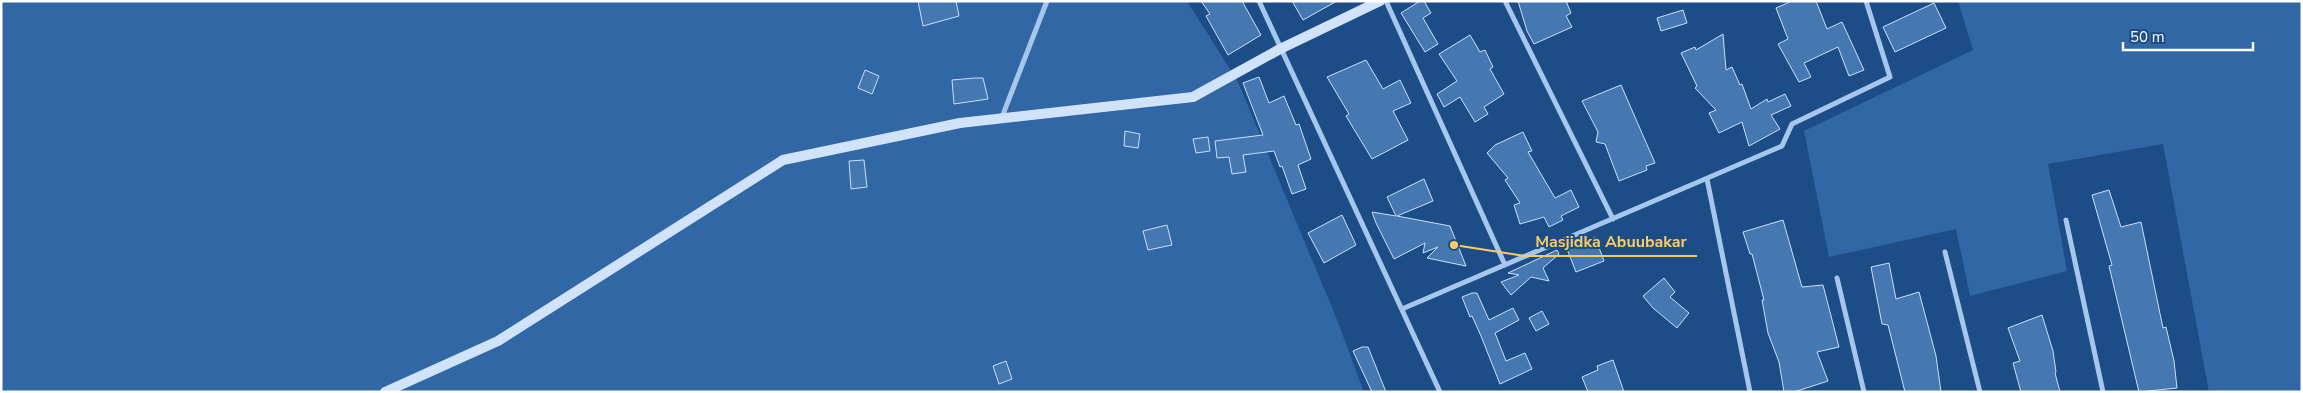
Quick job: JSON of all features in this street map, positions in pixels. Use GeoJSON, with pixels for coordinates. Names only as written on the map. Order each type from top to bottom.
{"type":"FeatureCollection","features":[{"type":"Feature","properties":{"kind":"street"},"geometry":{"type":"LineString","coordinates":[[1002,118],[1047,1]]}},
{"type":"Feature","properties":{"kind":"street"},"geometry":{"type":"LineString","coordinates":[[1259,1],[1440,392]]}},
{"type":"Feature","properties":{"kind":"street"},"geometry":{"type":"LineString","coordinates":[[385,392],[498,341],[783,160],[960,123],[1193,97],[1280,49],[1380,1]]}},
{"type":"Feature","properties":{"kind":"street"},"geometry":{"type":"LineString","coordinates":[[1386,1],[1505,265]]}},
{"type":"Feature","properties":{"kind":"street"},"geometry":{"type":"LineString","coordinates":[[1505,1],[1613,219]]}},
{"type":"Feature","properties":{"kind":"street"},"geometry":{"type":"LineString","coordinates":[[1402,309],[1782,146],[1792,124],[1890,76],[1866,1]]}},
{"type":"Feature","properties":{"kind":"street"},"geometry":{"type":"LineString","coordinates":[[1707,179],[1750,392]]}},
{"type":"Feature","properties":{"kind":"street"},"geometry":{"type":"LineString","coordinates":[[2066,220],[2103,392]]}},
{"type":"Feature","properties":{"kind":"street"},"geometry":{"type":"LineString","coordinates":[[1946,252],[1980,392]]}},
{"type":"Feature","properties":{"kind":"street"},"geometry":{"type":"LineString","coordinates":[[1837,278],[1864,392]]}},
{"type":"Feature","properties":{"kind":"shaded area"},"geometry":{"type":"Polygon","coordinates":[[[1,1],[1187,1],[1238,82],[1336,317],[1364,392],[1,392],[1,1]]]}},
{"type":"Feature","properties":{"kind":"shaded area"},"geometry":{"type":"Polygon","coordinates":[[[1958,1],[2302,1],[2302,392],[2209,392],[2163,144],[2048,164],[2067,271],[1970,296],[1956,229],[1829,257],[1804,131],[1973,50],[1958,1]]]}},
{"type":"Feature","properties":{"kind":"building"},"geometry":{"type":"Polygon","coordinates":[[[918,1],[956,1],[959,16],[923,26],[918,1]]]}},
{"type":"Feature","properties":{"kind":"building"},"geometry":{"type":"Polygon","coordinates":[[[1201,1],[1242,1],[1261,35],[1228,55],[1206,16],[1210,14],[1201,1]]]}},
{"type":"Feature","properties":{"kind":"building"},"geometry":{"type":"Polygon","coordinates":[[[1292,1],[1337,1],[1303,20],[1292,1]]]}},
{"type":"Feature","properties":{"kind":"building"},"geometry":{"type":"Polygon","coordinates":[[[1420,1],[1424,1],[1431,13],[1423,18],[1438,44],[1425,52],[1401,13],[1420,1]]]}},
{"type":"Feature","properties":{"kind":"building"},"geometry":{"type":"Polygon","coordinates":[[[1518,1],[1566,1],[1571,13],[1566,16],[1572,27],[1534,44],[1527,31],[1518,1]]]}},
{"type":"Feature","properties":{"kind":"building"},"geometry":{"type":"Polygon","coordinates":[[[1792,1],[1816,1],[1827,29],[1842,22],[1864,70],[1849,76],[1838,47],[1804,63],[1811,77],[1799,82],[1778,44],[1788,39],[1776,8],[1792,1]]]}},
{"type":"Feature","properties":{"kind":"building"},"geometry":{"type":"Polygon","coordinates":[[[1934,3],[1946,28],[1895,52],[1883,27],[1934,3]]]}},
{"type":"Feature","properties":{"kind":"building"},"geometry":{"type":"Polygon","coordinates":[[[1683,10],[1687,23],[1661,31],[1657,18],[1683,10]]]}},
{"type":"Feature","properties":{"kind":"building"},"geometry":{"type":"Polygon","coordinates":[[[1723,34],[1726,70],[1732,67],[1740,85],[1742,84],[1751,109],[1767,99],[1768,102],[1785,94],[1791,106],[1771,115],[1780,129],[1749,146],[1742,122],[1719,133],[1709,113],[1716,110],[1695,88],[1697,86],[1681,53],[1695,47],[1696,50],[1723,34]]]}},
{"type":"Feature","properties":{"kind":"building"},"geometry":{"type":"Polygon","coordinates":[[[1470,35],[1480,52],[1485,50],[1493,67],[1490,69],[1504,94],[1484,107],[1488,114],[1475,122],[1460,97],[1444,107],[1437,94],[1457,81],[1439,54],[1470,35]]]}},
{"type":"Feature","properties":{"kind":"building"},"geometry":{"type":"Polygon","coordinates":[[[1366,60],[1383,89],[1400,80],[1411,103],[1393,111],[1408,140],[1372,159],[1346,116],[1349,114],[1327,77],[1366,60]]]}},
{"type":"Feature","properties":{"kind":"building"},"geometry":{"type":"Polygon","coordinates":[[[865,70],[879,76],[872,94],[858,88],[865,70]]]}},
{"type":"Feature","properties":{"kind":"building"},"geometry":{"type":"Polygon","coordinates":[[[1259,77],[1269,103],[1284,96],[1296,125],[1299,124],[1311,159],[1298,165],[1306,189],[1292,194],[1282,166],[1280,167],[1274,151],[1243,155],[1246,172],[1232,174],[1229,157],[1217,158],[1215,141],[1263,135],[1243,83],[1259,77]]]}},
{"type":"Feature","properties":{"kind":"building"},"geometry":{"type":"Polygon","coordinates":[[[983,78],[988,99],[954,104],[952,80],[983,78]]]}},
{"type":"Feature","properties":{"kind":"building"},"geometry":{"type":"Polygon","coordinates":[[[1621,85],[1655,163],[1646,166],[1647,170],[1619,181],[1605,144],[1596,142],[1598,132],[1582,101],[1621,85]]]}},
{"type":"Feature","properties":{"kind":"building"},"geometry":{"type":"Polygon","coordinates":[[[1125,131],[1140,134],[1138,148],[1124,146],[1125,131]]]}},
{"type":"Feature","properties":{"kind":"building"},"geometry":{"type":"Polygon","coordinates":[[[1523,132],[1532,151],[1528,152],[1555,198],[1571,190],[1579,207],[1561,216],[1563,220],[1549,227],[1544,217],[1520,224],[1514,205],[1520,203],[1505,180],[1508,178],[1487,153],[1495,145],[1523,132]]]}},
{"type":"Feature","properties":{"kind":"building"},"geometry":{"type":"Polygon","coordinates":[[[1208,137],[1210,151],[1196,153],[1193,139],[1208,137]]]}},
{"type":"Feature","properties":{"kind":"building"},"geometry":{"type":"Polygon","coordinates":[[[864,160],[867,187],[851,189],[849,161],[864,160]]]}},
{"type":"Feature","properties":{"kind":"building"},"geometry":{"type":"Polygon","coordinates":[[[1424,179],[1433,201],[1397,216],[1450,226],[1466,266],[1427,258],[1438,247],[1423,253],[1425,243],[1394,259],[1376,223],[1372,212],[1396,216],[1387,197],[1424,179]]]}},
{"type":"Feature","properties":{"kind":"building"},"geometry":{"type":"Polygon","coordinates":[[[2109,190],[2121,227],[2141,222],[2163,328],[2166,327],[2174,361],[2177,388],[2139,392],[2109,266],[2112,265],[2092,195],[2109,190]]]}},
{"type":"Feature","properties":{"kind":"building"},"geometry":{"type":"Polygon","coordinates":[[[1342,215],[1356,245],[1324,263],[1308,233],[1342,215]]]}},
{"type":"Feature","properties":{"kind":"building"},"geometry":{"type":"Polygon","coordinates":[[[1783,220],[1802,287],[1823,285],[1839,347],[1817,352],[1828,381],[1794,392],[1784,392],[1779,362],[1768,333],[1762,300],[1764,300],[1752,254],[1750,254],[1743,232],[1783,220]]]}},
{"type":"Feature","properties":{"kind":"building"},"geometry":{"type":"Polygon","coordinates":[[[1167,225],[1172,245],[1148,250],[1143,231],[1167,225]]]}},
{"type":"Feature","properties":{"kind":"building"},"geometry":{"type":"Polygon","coordinates":[[[1595,237],[1604,261],[1576,272],[1567,249],[1595,237]]]}},
{"type":"Feature","properties":{"kind":"building"},"geometry":{"type":"Polygon","coordinates":[[[1557,250],[1559,254],[1543,268],[1549,281],[1531,277],[1511,295],[1501,282],[1519,275],[1508,273],[1557,250]]]}},
{"type":"Feature","properties":{"kind":"building"},"geometry":{"type":"Polygon","coordinates":[[[1889,263],[1896,299],[1919,292],[1936,356],[1941,392],[1905,392],[1888,325],[1882,324],[1871,267],[1889,263]]]}},
{"type":"Feature","properties":{"kind":"building"},"geometry":{"type":"Polygon","coordinates":[[[1664,278],[1675,292],[1670,297],[1689,313],[1677,328],[1653,308],[1643,296],[1664,278]]]}},
{"type":"Feature","properties":{"kind":"building"},"geometry":{"type":"Polygon","coordinates":[[[1477,293],[1489,320],[1513,308],[1519,320],[1495,333],[1506,361],[1525,353],[1532,369],[1500,384],[1481,336],[1472,316],[1470,317],[1462,297],[1477,293]]]}},
{"type":"Feature","properties":{"kind":"building"},"geometry":{"type":"Polygon","coordinates":[[[1542,311],[1549,324],[1536,331],[1529,318],[1542,311]]]}},
{"type":"Feature","properties":{"kind":"building"},"geometry":{"type":"Polygon","coordinates":[[[2042,315],[2053,351],[2055,373],[2060,392],[2021,392],[2013,363],[2020,361],[2008,328],[2042,315]]]}},
{"type":"Feature","properties":{"kind":"building"},"geometry":{"type":"Polygon","coordinates":[[[1362,347],[1368,347],[1386,392],[1372,392],[1353,351],[1362,347]]]}},
{"type":"Feature","properties":{"kind":"building"},"geometry":{"type":"Polygon","coordinates":[[[1613,360],[1624,392],[1588,392],[1582,377],[1598,370],[1597,366],[1613,360]]]}},
{"type":"Feature","properties":{"kind":"building"},"geometry":{"type":"Polygon","coordinates":[[[1006,361],[1012,379],[999,384],[993,366],[1006,361]]]}},
{"type":"Feature","properties":{"kind":"place","name":"Masjidka Abuubakar"},"geometry":{"type":"Point","coordinates":[1454,245]}}]}
